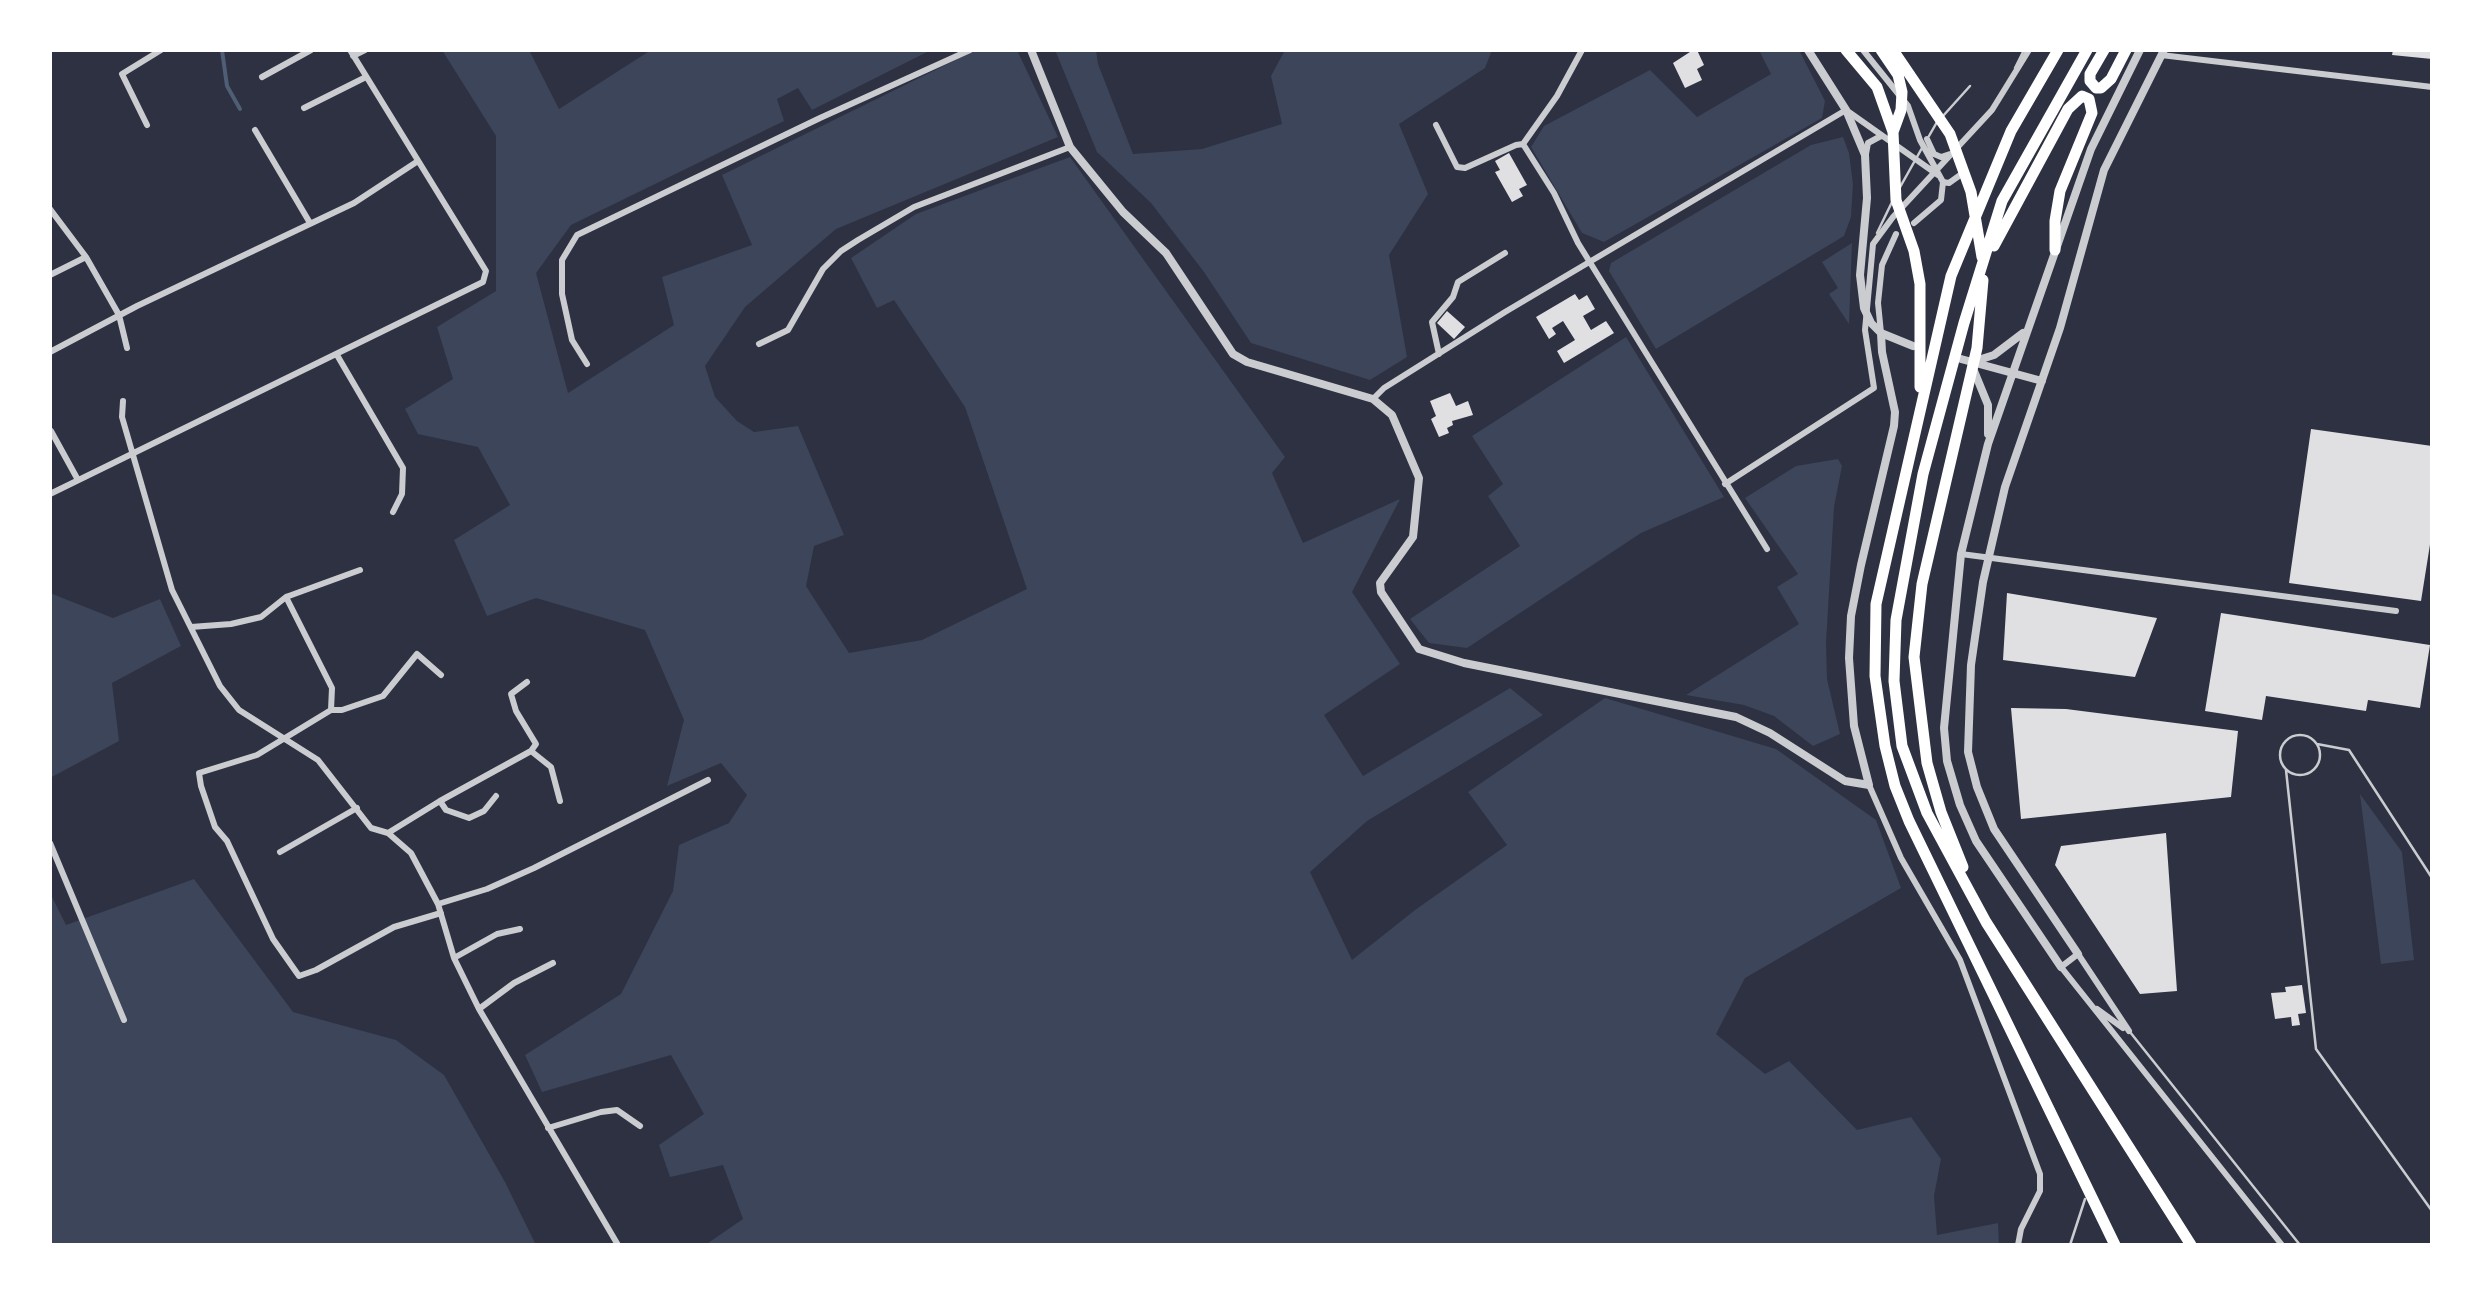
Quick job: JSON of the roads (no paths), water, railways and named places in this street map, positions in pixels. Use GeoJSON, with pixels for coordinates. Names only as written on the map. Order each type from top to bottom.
{"type":"FeatureCollection","features":[{"type":"Feature","properties":{"kind":"highway"},"geometry":{"type":"LineString","coordinates":[[1846,50],[1878,87],[1896,200],[1914,251],[1920,302],[1920,401]]}},
{"type":"Feature","properties":{"kind":"highway"},"geometry":{"type":"LineString","coordinates":[[1880,50],[1898,75],[1902,92],[1901,110],[1887,134]]}},
{"type":"Feature","properties":{"kind":"highway"},"geometry":{"type":"LineString","coordinates":[[1892,50],[1950,134],[1980,228],[1984,266],[1977,348],[1938,506],[1916,620],[1914,658],[1927,763],[1941,812],[1986,922]]}},
{"type":"Feature","properties":{"kind":"highway"},"geometry":{"type":"LineString","coordinates":[[2058,50],[2011,131],[1951,276],[1876,604],[1875,676],[1895,786],[2115,1245]]}},
{"type":"Feature","properties":{"kind":"highway"},"geometry":{"type":"LineString","coordinates":[[2090,50],[2068,81],[2002,201],[1964,323],[1923,474],[1896,620],[1894,681],[1902,746],[1912,780],[1986,922],[2191,1245]]}},
{"type":"Feature","properties":{"kind":"highway"},"geometry":{"type":"LineString","coordinates":[[2104,50],[2090,74],[2096,88],[2112,79],[2126,50]]}},
{"type":"Feature","properties":{"kind":"highway"},"geometry":{"type":"LineString","coordinates":[[1979,276],[2068,109],[2082,96],[2089,99],[2092,113],[2060,191],[2055,250]]}},
{"type":"Feature","properties":{"kind":"street"},"geometry":{"type":"LineString","coordinates":[[148,125],[122,74],[161,50]]}},
{"type":"Feature","properties":{"kind":"street"},"geometry":{"type":"LineString","coordinates":[[262,77],[311,50]]}},
{"type":"Feature","properties":{"kind":"street"},"geometry":{"type":"LineString","coordinates":[[50,494],[483,282],[486,270],[351,53],[365,50]]}},
{"type":"Feature","properties":{"kind":"street"},"geometry":{"type":"LineString","coordinates":[[587,364],[572,340],[562,294],[562,260],[577,235],[970,50]]}},
{"type":"Feature","properties":{"kind":"street"},"geometry":{"type":"LineString","coordinates":[[1031,50],[1070,147],[1123,212],[1166,254],[1234,354],[1246,362],[1372,399],[1392,415],[1419,478],[1412,537],[1380,583],[1381,592],[1420,649],[1464,663],[1736,717],[1770,732],[1836,776],[1870,785]]}},
{"type":"Feature","properties":{"kind":"street"},"geometry":{"type":"LineString","coordinates":[[1436,124],[1457,168],[1523,144],[1557,96],[1582,50]]}},
{"type":"Feature","properties":{"kind":"street"},"geometry":{"type":"LineString","coordinates":[[1808,50],[1846,110],[1866,156]]}},
{"type":"Feature","properties":{"kind":"street"},"geometry":{"type":"LineString","coordinates":[[1863,50],[1908,106],[1940,178],[1941,200],[1914,222]]}},
{"type":"Feature","properties":{"kind":"street"},"geometry":{"type":"LineString","coordinates":[[1724,484],[1874,388],[1865,330],[1873,244],[1992,110],[2026,50]]}},
{"type":"Feature","properties":{"kind":"street"},"geometry":{"type":"LineString","coordinates":[[2140,50],[2091,150],[1988,444],[1961,554],[1944,728],[1960,805],[1976,841],[2081,994],[2282,1245]]}},
{"type":"Feature","properties":{"kind":"street"},"geometry":{"type":"LineString","coordinates":[[2129,1031],[1994,829],[1968,752],[1971,665],[2005,487],[2042,381],[2104,170],[2162,52],[2432,87]]}},
{"type":"Feature","properties":{"kind":"street"},"geometry":{"type":"LineString","coordinates":[[304,108],[366,77]]}},
{"type":"Feature","properties":{"kind":"street"},"geometry":{"type":"LineString","coordinates":[[1372,399],[1439,354],[1846,110]]}},
{"type":"Feature","properties":{"kind":"street"},"geometry":{"type":"LineString","coordinates":[[1846,110],[1887,134],[1940,178],[1956,180],[1967,169]]}},
{"type":"Feature","properties":{"kind":"street"},"geometry":{"type":"LineString","coordinates":[[255,130],[310,223]]}},
{"type":"Feature","properties":{"kind":"street"},"geometry":{"type":"LineString","coordinates":[[1887,134],[1868,142],[1862,298],[1871,322],[1882,334],[1913,346]]}},
{"type":"Feature","properties":{"kind":"street"},"geometry":{"type":"LineString","coordinates":[[1927,139],[1934,154],[1952,154]]}},
{"type":"Feature","properties":{"kind":"street"},"geometry":{"type":"LineString","coordinates":[[1523,144],[1724,484],[1767,549]]}},
{"type":"Feature","properties":{"kind":"street"},"geometry":{"type":"LineString","coordinates":[[760,344],[788,330],[823,269],[840,251],[939,196],[1070,147]]}},
{"type":"Feature","properties":{"kind":"street"},"geometry":{"type":"LineString","coordinates":[[50,352],[354,203],[418,161]]}},
{"type":"Feature","properties":{"kind":"street"},"geometry":{"type":"LineString","coordinates":[[50,209],[86,256],[119,315],[127,348]]}},
{"type":"Feature","properties":{"kind":"street"},"geometry":{"type":"LineString","coordinates":[[1896,234],[1882,265],[1878,303],[1894,426],[1860,565],[1852,616],[1849,658],[1854,726],[1870,785],[1901,858],[1960,960],[2040,1174],[2040,1191],[2020,1228],[2018,1245]]}},
{"type":"Feature","properties":{"kind":"street"},"geometry":{"type":"LineString","coordinates":[[1863,249],[1874,264],[1882,265]]}},
{"type":"Feature","properties":{"kind":"street"},"geometry":{"type":"LineString","coordinates":[[1439,354],[1432,322],[1453,297],[1458,282],[1504,252]]}},
{"type":"Feature","properties":{"kind":"street"},"geometry":{"type":"LineString","coordinates":[[50,275],[86,256]]}},
{"type":"Feature","properties":{"kind":"street"},"geometry":{"type":"LineString","coordinates":[[1966,360],[1994,355],[2026,330]]}},
{"type":"Feature","properties":{"kind":"street"},"geometry":{"type":"LineString","coordinates":[[336,355],[403,468],[402,494],[393,512]]}},
{"type":"Feature","properties":{"kind":"street"},"geometry":{"type":"LineString","coordinates":[[1966,360],[2042,381]]}},
{"type":"Feature","properties":{"kind":"street"},"geometry":{"type":"LineString","coordinates":[[1966,360],[1988,405],[1988,444]]}},
{"type":"Feature","properties":{"kind":"street"},"geometry":{"type":"LineString","coordinates":[[123,401],[122,417],[172,590],[220,686],[239,710],[318,760],[372,828],[388,833],[411,853],[438,904],[454,958],[479,1009],[618,1245]]}},
{"type":"Feature","properties":{"kind":"street"},"geometry":{"type":"LineString","coordinates":[[52,431],[78,480]]}},
{"type":"Feature","properties":{"kind":"street"},"geometry":{"type":"LineString","coordinates":[[1961,554],[2396,611]]}},
{"type":"Feature","properties":{"kind":"street"},"geometry":{"type":"LineString","coordinates":[[191,627],[261,617],[286,597],[360,570]]}},
{"type":"Feature","properties":{"kind":"street"},"geometry":{"type":"LineString","coordinates":[[286,597],[332,688],[331,710]]}},
{"type":"Feature","properties":{"kind":"street"},"geometry":{"type":"LineString","coordinates":[[441,675],[417,654],[383,696],[331,710],[257,755],[199,773],[215,827],[227,841],[274,939],[298,976],[394,927],[441,913]]}},
{"type":"Feature","properties":{"kind":"street"},"geometry":{"type":"LineString","coordinates":[[388,833],[531,751],[536,744],[534,737],[516,711],[512,694],[527,682]]}},
{"type":"Feature","properties":{"kind":"street"},"geometry":{"type":"LineString","coordinates":[[531,751],[551,767],[560,801]]}},
{"type":"Feature","properties":{"kind":"street"},"geometry":{"type":"LineString","coordinates":[[438,904],[487,889],[534,868],[708,780]]}},
{"type":"Feature","properties":{"kind":"street"},"geometry":{"type":"LineString","coordinates":[[440,801],[446,810],[468,818],[484,811],[496,796]]}},
{"type":"Feature","properties":{"kind":"street"},"geometry":{"type":"LineString","coordinates":[[280,852],[357,808]]}},
{"type":"Feature","properties":{"kind":"street"},"geometry":{"type":"LineString","coordinates":[[50,842],[124,1020]]}},
{"type":"Feature","properties":{"kind":"street"},"geometry":{"type":"LineString","coordinates":[[454,958],[497,934],[520,929]]}},
{"type":"Feature","properties":{"kind":"street"},"geometry":{"type":"LineString","coordinates":[[2061,967],[2078,954]]}},
{"type":"Feature","properties":{"kind":"street"},"geometry":{"type":"LineString","coordinates":[[479,1009],[514,983],[553,963]]}},
{"type":"Feature","properties":{"kind":"street"},"geometry":{"type":"LineString","coordinates":[[2081,994],[2103,1015],[2129,1031]]}},
{"type":"Feature","properties":{"kind":"street"},"geometry":{"type":"LineString","coordinates":[[2108,999],[2122,1047]]}},
{"type":"Feature","properties":{"kind":"street"},"geometry":{"type":"LineString","coordinates":[[548,1128],[617,1110],[640,1126]]}},
{"type":"Feature","properties":{"kind":"lane"},"geometry":{"type":"LineString","coordinates":[[2004,86],[2026,50]]}},
{"type":"Feature","properties":{"kind":"lane"},"geometry":{"type":"LineString","coordinates":[[1873,244],[1881,222],[1936,123],[1970,86]]}},
{"type":"Feature","properties":{"kind":"lane"},"geometry":{"type":"LineString","coordinates":[[2432,878],[2354,756],[2342,746],[2317,744],[2306,736],[2287,740],[2280,751],[2286,770],[2316,1049],[2432,1211]]}},
{"type":"Feature","properties":{"kind":"lane"},"geometry":{"type":"LineString","coordinates":[[2286,770],[2298,775],[2310,772],[2320,756],[2317,744]]}},
{"type":"Feature","properties":{"kind":"lane"},"geometry":{"type":"LineString","coordinates":[[2129,1031],[2300,1245]]}},
{"type":"Feature","properties":{"kind":"lane"},"geometry":{"type":"LineString","coordinates":[[2070,1245],[2088,1191]]}},
{"type":"Feature","properties":{"kind":"waterway"},"geometry":{"type":"LineString","coordinates":[[222,50],[227,86],[240,109]]}}]}
